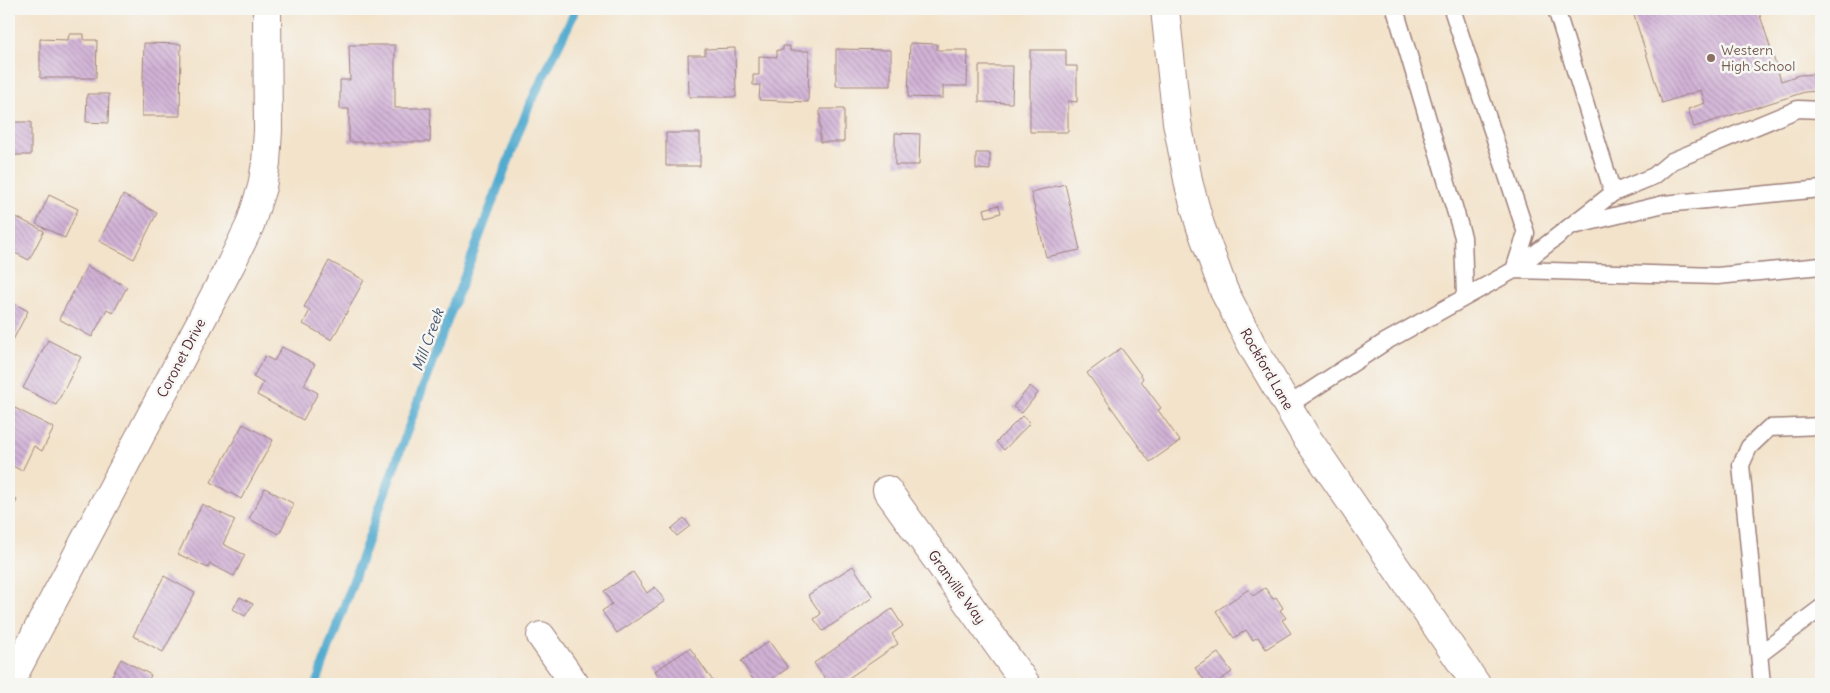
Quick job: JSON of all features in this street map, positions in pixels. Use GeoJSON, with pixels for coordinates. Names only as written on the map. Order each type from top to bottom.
{"type":"FeatureCollection","features":[{"type":"Feature","properties":{"kind":"street","name":"Coronet Drive"},"geometry":{"type":"LineString","coordinates":[[9,684],[250,226],[262,187],[266,163],[268,130],[267,9]]}},
{"type":"Feature","properties":{"kind":"street","name":"Rockford Lane"},"geometry":{"type":"LineString","coordinates":[[1165,9],[1177,122],[1189,185],[1200,225],[1224,291],[1254,349],[1287,406],[1476,684]]}},
{"type":"Feature","properties":{"kind":"street","name":"Granville Way"},"geometry":{"type":"LineString","coordinates":[[887,490],[1026,684]]}},
{"type":"Feature","properties":{"kind":"street"},"geometry":{"type":"LineString","coordinates":[[541,636],[576,684]]}},
{"type":"Feature","properties":{"kind":"lane"},"geometry":{"type":"LineString","coordinates":[[1396,9],[1463,237],[1465,297]]}},
{"type":"Feature","properties":{"kind":"lane"},"geometry":{"type":"LineString","coordinates":[[1452,9],[1526,233],[1514,270]]}},
{"type":"Feature","properties":{"kind":"lane"},"geometry":{"type":"LineString","coordinates":[[1556,9],[1613,193]]}},
{"type":"Feature","properties":{"kind":"lane"},"geometry":{"type":"LineString","coordinates":[[1287,406],[1385,342],[1514,270],[1613,193],[1654,176],[1672,161],[1798,109],[1821,110]]}},
{"type":"Feature","properties":{"kind":"lane"},"geometry":{"type":"LineString","coordinates":[[1569,227],[1664,204],[1821,189]]}},
{"type":"Feature","properties":{"kind":"lane"},"geometry":{"type":"LineString","coordinates":[[1514,270],[1716,276],[1821,266]]}},
{"type":"Feature","properties":{"kind":"lane"},"geometry":{"type":"LineString","coordinates":[[1762,684],[1740,465],[1749,447],[1769,428],[1821,426]]}},
{"type":"Feature","properties":{"kind":"lane"},"geometry":{"type":"LineString","coordinates":[[1760,654],[1821,608]]}},
{"type":"Feature","properties":{"kind":"building","name":"Western High School"},"geometry":{"type":"Polygon","coordinates":[[[1632,9],[1758,9],[1781,81],[1799,75],[1821,74],[1821,91],[1805,92],[1694,127],[1688,109],[1705,103],[1701,90],[1662,103],[1632,9]]]}},
{"type":"Feature","properties":{"kind":"building"},"geometry":{"type":"Polygon","coordinates":[[[69,34],[84,34],[84,40],[97,40],[96,78],[40,78],[40,39],[68,40],[69,34]]]}},
{"type":"Feature","properties":{"kind":"building"},"geometry":{"type":"Polygon","coordinates":[[[9,39],[12,39],[10,72],[9,72],[9,39]]]}},
{"type":"Feature","properties":{"kind":"building"},"geometry":{"type":"Polygon","coordinates":[[[144,43],[181,44],[180,116],[142,116],[144,43]]]}},
{"type":"Feature","properties":{"kind":"building"},"geometry":{"type":"Polygon","coordinates":[[[910,43],[937,44],[937,50],[968,50],[967,86],[943,86],[943,98],[908,97],[910,43]]]}},
{"type":"Feature","properties":{"kind":"building"},"geometry":{"type":"Polygon","coordinates":[[[349,45],[395,45],[395,108],[431,108],[430,142],[349,142],[349,109],[340,109],[340,80],[350,80],[349,45]]]}},
{"type":"Feature","properties":{"kind":"building"},"geometry":{"type":"Polygon","coordinates":[[[783,46],[790,46],[790,51],[809,51],[808,102],[759,100],[760,85],[753,85],[753,75],[759,75],[759,56],[777,57],[777,50],[783,50],[783,46]]]}},
{"type":"Feature","properties":{"kind":"building"},"geometry":{"type":"Polygon","coordinates":[[[735,48],[736,97],[689,97],[688,55],[705,55],[705,49],[735,48]]]}},
{"type":"Feature","properties":{"kind":"building"},"geometry":{"type":"Polygon","coordinates":[[[836,49],[891,50],[891,86],[836,86],[836,49]]]}},
{"type":"Feature","properties":{"kind":"building"},"geometry":{"type":"Polygon","coordinates":[[[1030,50],[1066,50],[1066,66],[1077,66],[1077,102],[1068,101],[1068,132],[1030,132],[1030,50]]]}},
{"type":"Feature","properties":{"kind":"building"},"geometry":{"type":"Polygon","coordinates":[[[979,66],[1013,66],[1012,103],[979,102],[979,66]]]}},
{"type":"Feature","properties":{"kind":"building"},"geometry":{"type":"Polygon","coordinates":[[[87,94],[109,94],[108,123],[86,122],[87,94]]]}},
{"type":"Feature","properties":{"kind":"building"},"geometry":{"type":"Polygon","coordinates":[[[820,109],[844,109],[844,142],[820,142],[820,109]]]}},
{"type":"Feature","properties":{"kind":"building"},"geometry":{"type":"Polygon","coordinates":[[[9,122],[31,122],[31,155],[9,155],[9,122]]]}},
{"type":"Feature","properties":{"kind":"building"},"geometry":{"type":"Polygon","coordinates":[[[666,133],[700,133],[700,166],[666,166],[666,133]]]}},
{"type":"Feature","properties":{"kind":"building"},"geometry":{"type":"Polygon","coordinates":[[[895,133],[920,134],[919,165],[895,165],[895,133]]]}},
{"type":"Feature","properties":{"kind":"building"},"geometry":{"type":"Polygon","coordinates":[[[976,153],[990,153],[990,170],[976,169],[976,153]]]}},
{"type":"Feature","properties":{"kind":"building"},"geometry":{"type":"Polygon","coordinates":[[[1065,184],[1080,250],[1046,257],[1031,192],[1065,184]]]}},
{"type":"Feature","properties":{"kind":"building"},"geometry":{"type":"Polygon","coordinates":[[[49,195],[78,209],[65,238],[36,224],[49,195]]]}},
{"type":"Feature","properties":{"kind":"building"},"geometry":{"type":"Polygon","coordinates":[[[123,195],[157,213],[134,259],[99,241],[123,195]]]}},
{"type":"Feature","properties":{"kind":"building"},"geometry":{"type":"Polygon","coordinates":[[[999,205],[1001,213],[986,217],[984,209],[999,205]]]}},
{"type":"Feature","properties":{"kind":"building"},"geometry":{"type":"Polygon","coordinates":[[[14,216],[44,231],[29,260],[9,250],[9,226],[14,216]]]}},
{"type":"Feature","properties":{"kind":"building"},"geometry":{"type":"Polygon","coordinates":[[[329,261],[364,280],[332,340],[303,324],[310,310],[304,307],[329,261]]]}},
{"type":"Feature","properties":{"kind":"building"},"geometry":{"type":"Polygon","coordinates":[[[87,266],[127,287],[113,313],[107,309],[92,337],[59,319],[87,266]]]}},
{"type":"Feature","properties":{"kind":"building"},"geometry":{"type":"Polygon","coordinates":[[[9,301],[28,311],[13,340],[9,338],[9,301]]]}},
{"type":"Feature","properties":{"kind":"building"},"geometry":{"type":"Polygon","coordinates":[[[48,340],[81,357],[56,405],[23,388],[48,340]]]}},
{"type":"Feature","properties":{"kind":"building"},"geometry":{"type":"Polygon","coordinates":[[[282,347],[315,364],[304,385],[318,393],[303,420],[257,395],[263,383],[253,377],[265,356],[274,361],[282,347]]]}},
{"type":"Feature","properties":{"kind":"building"},"geometry":{"type":"Polygon","coordinates":[[[1121,348],[1143,378],[1141,381],[1161,408],[1158,410],[1180,441],[1150,462],[1087,373],[1121,348]]]}},
{"type":"Feature","properties":{"kind":"building"},"geometry":{"type":"Polygon","coordinates":[[[1030,386],[1038,393],[1022,413],[1013,407],[1030,386]]]}},
{"type":"Feature","properties":{"kind":"building"},"geometry":{"type":"Polygon","coordinates":[[[13,407],[54,428],[42,451],[34,446],[22,471],[9,464],[9,415],[13,407]]]}},
{"type":"Feature","properties":{"kind":"building"},"geometry":{"type":"Polygon","coordinates":[[[1022,416],[1030,423],[1004,450],[996,442],[1022,416]]]}},
{"type":"Feature","properties":{"kind":"building"},"geometry":{"type":"Polygon","coordinates":[[[243,424],[273,440],[241,499],[211,482],[243,424]]]}},
{"type":"Feature","properties":{"kind":"building"},"geometry":{"type":"Polygon","coordinates":[[[265,488],[294,504],[279,534],[249,519],[265,488]]]}},
{"type":"Feature","properties":{"kind":"building"},"geometry":{"type":"Polygon","coordinates":[[[9,496],[17,500],[9,516],[9,496]]]}},
{"type":"Feature","properties":{"kind":"building"},"geometry":{"type":"Polygon","coordinates":[[[202,504],[235,520],[223,544],[245,555],[234,576],[210,564],[208,568],[178,554],[202,504]]]}},
{"type":"Feature","properties":{"kind":"building"},"geometry":{"type":"Polygon","coordinates":[[[684,518],[690,526],[677,536],[671,529],[684,518]]]}},
{"type":"Feature","properties":{"kind":"building"},"geometry":{"type":"Polygon","coordinates":[[[853,566],[873,597],[823,631],[814,619],[821,614],[808,595],[853,566]]]}},
{"type":"Feature","properties":{"kind":"building"},"geometry":{"type":"Polygon","coordinates":[[[633,572],[647,593],[655,587],[665,601],[617,633],[602,611],[612,604],[604,591],[633,572]]]}},
{"type":"Feature","properties":{"kind":"building"},"geometry":{"type":"Polygon","coordinates":[[[164,576],[195,593],[163,652],[133,636],[164,576]]]}},
{"type":"Feature","properties":{"kind":"building"},"geometry":{"type":"Polygon","coordinates":[[[1265,588],[1273,599],[1276,597],[1283,608],[1280,610],[1286,618],[1282,620],[1291,633],[1266,649],[1258,637],[1253,640],[1246,630],[1234,638],[1216,611],[1249,589],[1253,596],[1265,588]]]}},
{"type":"Feature","properties":{"kind":"building"},"geometry":{"type":"Polygon","coordinates":[[[240,597],[253,604],[245,616],[233,609],[240,597]]]}},
{"type":"Feature","properties":{"kind":"building"},"geometry":{"type":"Polygon","coordinates":[[[892,609],[903,626],[892,634],[898,644],[840,684],[829,684],[814,663],[892,609]]]}},
{"type":"Feature","properties":{"kind":"building"},"geometry":{"type":"Polygon","coordinates":[[[769,641],[788,668],[764,684],[756,684],[741,661],[769,641]]]}},
{"type":"Feature","properties":{"kind":"building"},"geometry":{"type":"Polygon","coordinates":[[[690,648],[715,684],[664,684],[655,671],[690,648]]]}},
{"type":"Feature","properties":{"kind":"building"},"geometry":{"type":"Polygon","coordinates":[[[1218,653],[1232,672],[1214,684],[1207,684],[1195,668],[1218,653]]]}},
{"type":"Feature","properties":{"kind":"building"},"geometry":{"type":"Polygon","coordinates":[[[121,659],[151,675],[147,684],[108,684],[121,659]]]}},
{"type":"Feature","properties":{"kind":"waterway","name":"Mill Creek"},"geometry":{"type":"LineString","coordinates":[[316,684],[435,354],[528,108],[575,9]]}},
{"type":"Feature","properties":{"kind":"place","name":"Western High School"},"geometry":{"type":"Point","coordinates":[1711,58]}}]}
